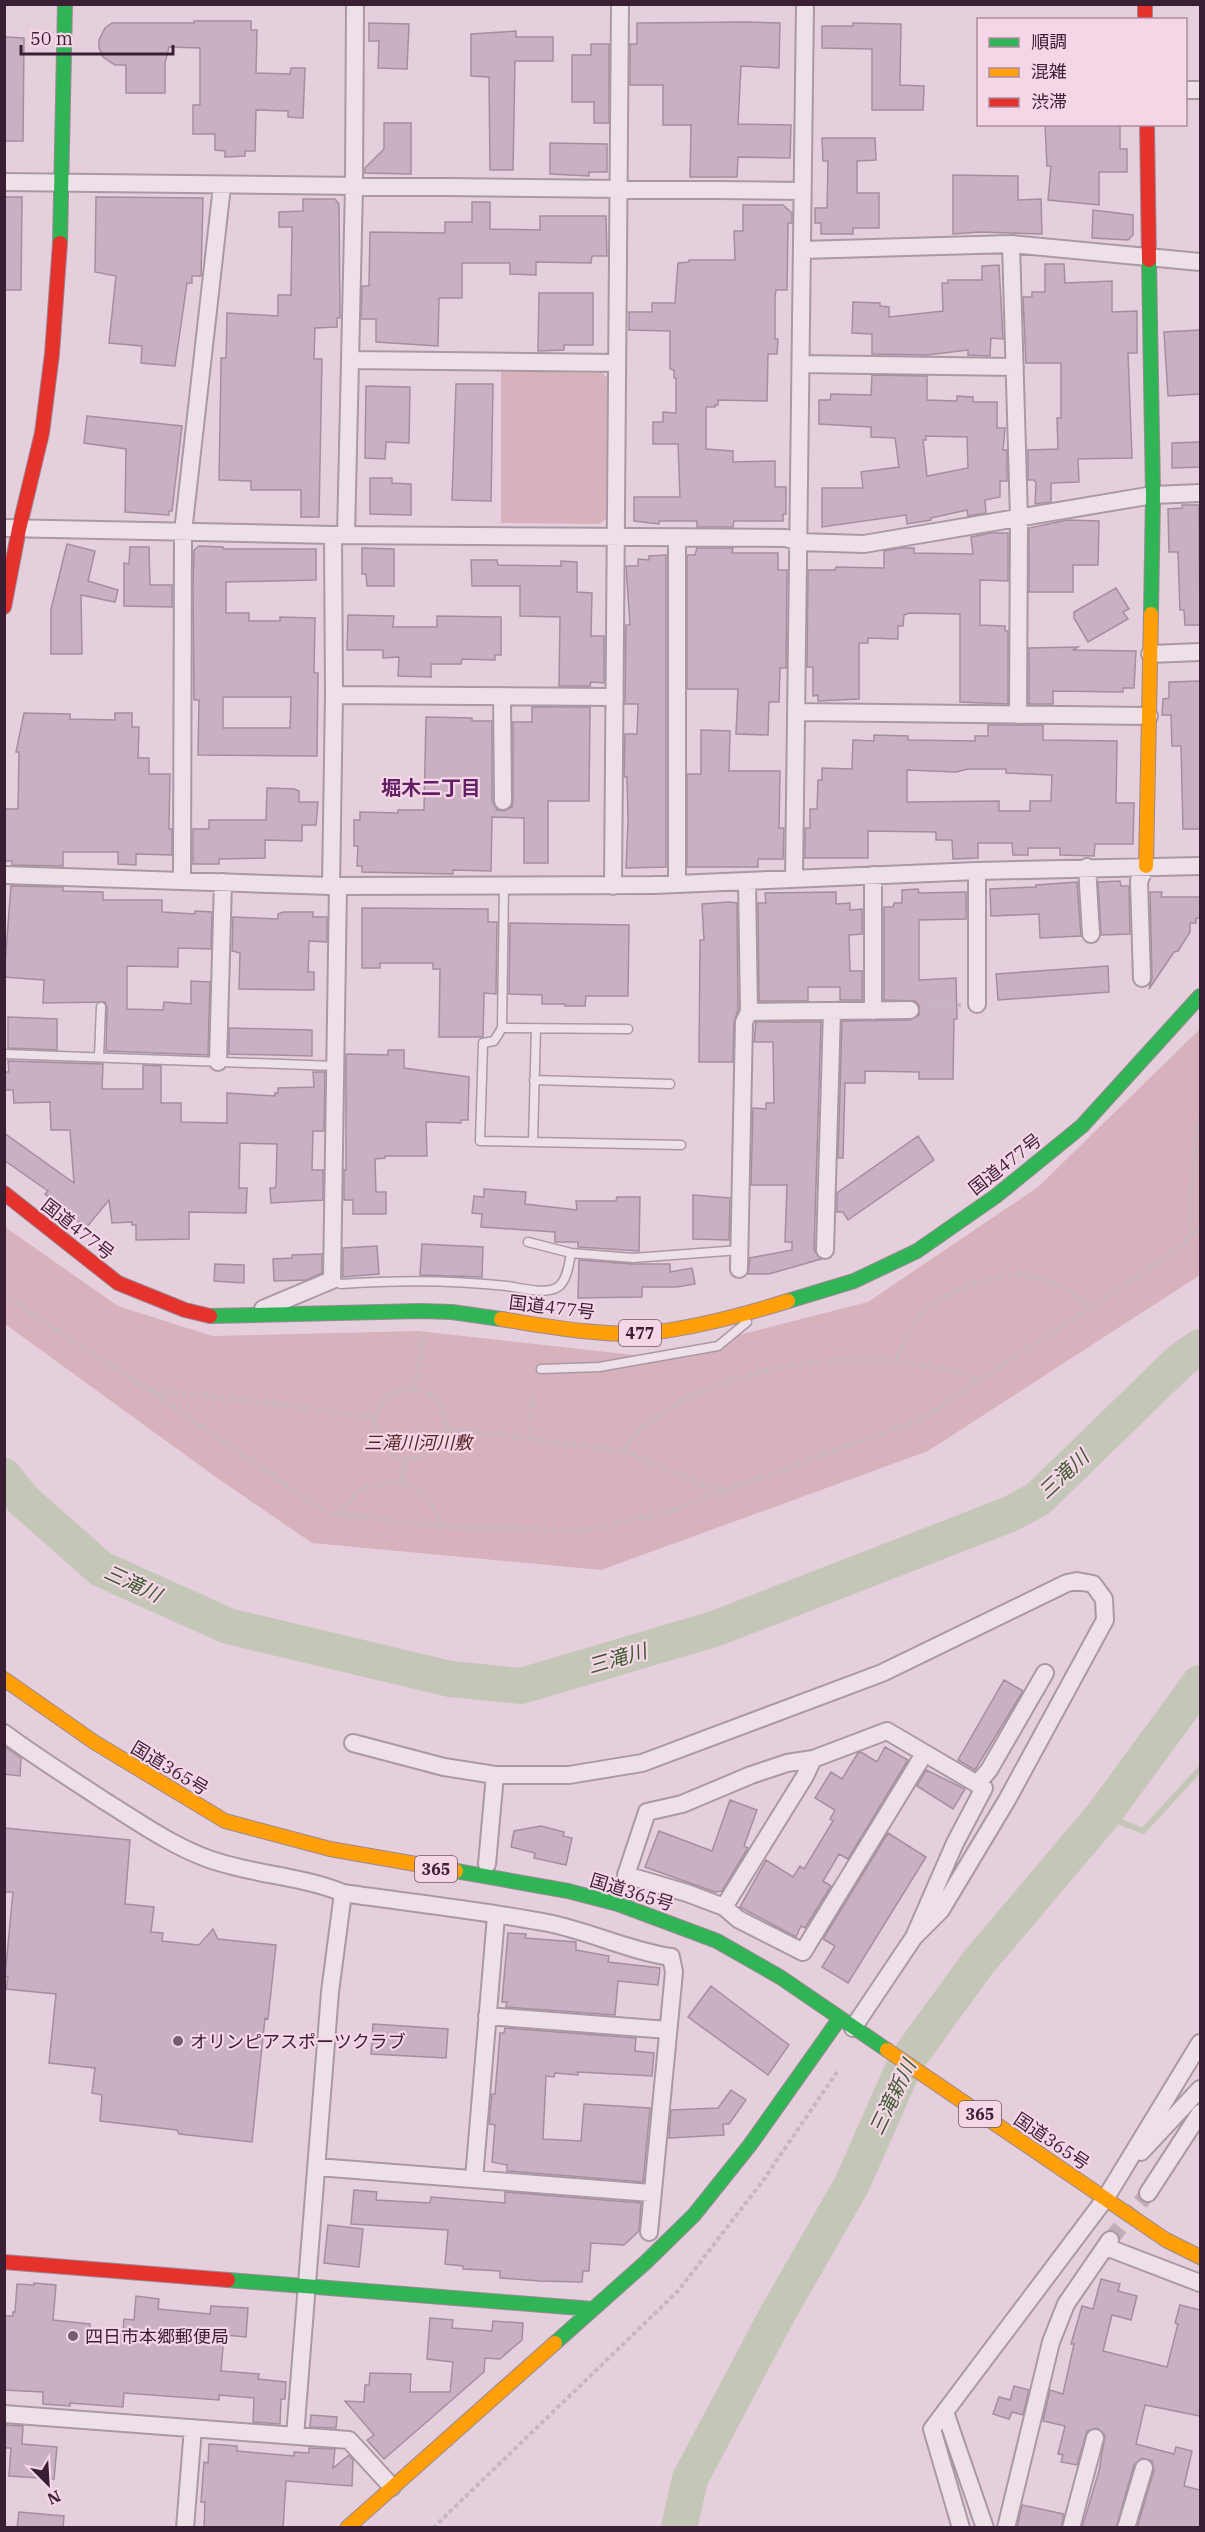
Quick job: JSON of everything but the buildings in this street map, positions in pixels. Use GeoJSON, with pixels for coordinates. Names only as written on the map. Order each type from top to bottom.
{"type":"FeatureCollection","features":[{"type":"Feature","properties":{"kind":"main road"},"geometry":{"type":"LineString","coordinates":[[4,607],[12,528],[42,432],[59,267],[65,4]]}},
{"type":"Feature","properties":{"kind":"main road"},"geometry":{"type":"LineString","coordinates":[[1146,866],[1153,495],[1147,126]]}},
{"type":"Feature","properties":{"kind":"main road","name":"国道477号"},"geometry":{"type":"LineString","coordinates":[[4,1193],[118,1283],[184,1310],[211,1316],[452,1312],[574,1330],[646,1334],[757,1311],[864,1276],[917,1251],[996,1196],[1082,1126],[1200,996]]}},
{"type":"Feature","properties":{"kind":"main road","name":"国道365号"},"geometry":{"type":"LineString","coordinates":[[4,1679],[103,1748],[225,1821],[330,1849],[568,1891],[618,1904],[717,1941],[749,1957],[1166,2240],[1200,2257]]}},
{"type":"Feature","properties":{"kind":"main road"},"geometry":{"type":"LineString","coordinates":[[347,2528],[646,2262],[694,2215],[847,2023]]}},
{"type":"Feature","properties":{"kind":"main road"},"geometry":{"type":"LineString","coordinates":[[4,2262],[593,2309]]}},
{"type":"Feature","properties":{"kind":"street"},"geometry":{"type":"LineString","coordinates":[[246,1316],[332,1280],[335,1066],[334,695],[340,535],[351,360],[355,4]]}},
{"type":"Feature","properties":{"kind":"street"},"geometry":{"type":"LineString","coordinates":[[613,886],[620,4]]}},
{"type":"Feature","properties":{"kind":"street"},"geometry":{"type":"LineString","coordinates":[[794,879],[805,4]]}},
{"type":"Feature","properties":{"kind":"street"},"geometry":{"type":"LineString","coordinates":[[4,182],[802,191]]}},
{"type":"Feature","properties":{"kind":"street"},"geometry":{"type":"LineString","coordinates":[[182,881],[183,532],[222,186]]}},
{"type":"Feature","properties":{"kind":"street"},"geometry":{"type":"LineString","coordinates":[[802,250],[1011,244],[1200,262]]}},
{"type":"Feature","properties":{"kind":"street"},"geometry":{"type":"LineString","coordinates":[[1011,244],[1019,518],[1018,715]]}},
{"type":"Feature","properties":{"kind":"street"},"geometry":{"type":"LineString","coordinates":[[351,360],[617,363]]}},
{"type":"Feature","properties":{"kind":"street"},"geometry":{"type":"LineString","coordinates":[[801,364],[1015,367]]}},
{"type":"Feature","properties":{"kind":"street"},"geometry":{"type":"LineString","coordinates":[[12,528],[340,535],[786,538],[799,542],[864,544],[1153,495],[1200,493]]}},
{"type":"Feature","properties":{"kind":"street"},"geometry":{"type":"LineString","coordinates":[[677,537],[677,884]]}},
{"type":"Feature","properties":{"kind":"street"},"geometry":{"type":"LineString","coordinates":[[1150,654],[1200,652]]}},
{"type":"Feature","properties":{"kind":"street"},"geometry":{"type":"LineString","coordinates":[[334,695],[615,697]]}},
{"type":"Feature","properties":{"kind":"street"},"geometry":{"type":"LineString","coordinates":[[502,696],[503,801]]}},
{"type":"Feature","properties":{"kind":"street"},"geometry":{"type":"LineString","coordinates":[[796,712],[1149,716]]}},
{"type":"Feature","properties":{"kind":"street"},"geometry":{"type":"LineString","coordinates":[[1142,978],[1139,881],[1146,866]]}},
{"type":"Feature","properties":{"kind":"street"},"geometry":{"type":"LineString","coordinates":[[4,875],[334,886],[613,886],[1087,867],[1200,866]]}},
{"type":"Feature","properties":{"kind":"street"},"geometry":{"type":"LineString","coordinates":[[1087,867],[1091,934]]}},
{"type":"Feature","properties":{"kind":"street"},"geometry":{"type":"LineString","coordinates":[[977,871],[977,1004]]}},
{"type":"Feature","properties":{"kind":"street"},"geometry":{"type":"LineString","coordinates":[[873,875],[873,1011]]}},
{"type":"Feature","properties":{"kind":"street"},"geometry":{"type":"LineString","coordinates":[[739,1269],[744,1023],[749,1012],[747,881]]}},
{"type":"Feature","properties":{"kind":"street"},"geometry":{"type":"LineString","coordinates":[[218,1062],[223,882]]}},
{"type":"Feature","properties":{"kind":"street"},"geometry":{"type":"LineString","coordinates":[[825,1250],[832,1011]]}},
{"type":"Feature","properties":{"kind":"street"},"geometry":{"type":"LineString","coordinates":[[749,1012],[910,1011]]}},
{"type":"Feature","properties":{"kind":"street"},"geometry":{"type":"LineString","coordinates":[[354,1743],[444,1767],[495,1775],[569,1775],[642,1763],[882,1673],[1067,1583],[1077,1581],[1093,1584],[1104,1599],[1105,1620],[1007,1800],[941,1910],[914,1937],[847,2023]]}},
{"type":"Feature","properties":{"kind":"street"},"geometry":{"type":"LineString","coordinates":[[977,1784],[989,1770],[1045,1673]]}},
{"type":"Feature","properties":{"kind":"street"},"geometry":{"type":"LineString","coordinates":[[914,1937],[954,1843],[984,1788],[887,1731],[813,1759],[786,1763],[751,1775],[682,1804],[647,1812],[626,1875],[687,1893],[724,1907],[738,1919],[803,1952],[924,1754]]}},
{"type":"Feature","properties":{"kind":"street"},"geometry":{"type":"LineString","coordinates":[[4,1733],[28,1751],[171,1842],[207,1858],[237,1868],[319,1883],[344,1893],[547,1923],[655,1955],[671,1957],[674,1972],[651,2193],[650,2232]]}},
{"type":"Feature","properties":{"kind":"street"},"geometry":{"type":"LineString","coordinates":[[724,1907],[805,1776],[813,1759]]}},
{"type":"Feature","properties":{"kind":"street"},"geometry":{"type":"LineString","coordinates":[[487,1863],[495,1775]]}},
{"type":"Feature","properties":{"kind":"street"},"geometry":{"type":"LineString","coordinates":[[295,2436],[330,1992],[344,1893]]}},
{"type":"Feature","properties":{"kind":"street"},"geometry":{"type":"LineString","coordinates":[[474,2179],[496,1916]]}},
{"type":"Feature","properties":{"kind":"street"},"geometry":{"type":"LineString","coordinates":[[487,2016],[668,2030]]}},
{"type":"Feature","properties":{"kind":"street"},"geometry":{"type":"LineString","coordinates":[[960,2528],[932,2429],[1105,2199],[1200,2043]]}},
{"type":"Feature","properties":{"kind":"street"},"geometry":{"type":"LineString","coordinates":[[1127,2162],[1139,2154],[1200,2089]]}},
{"type":"Feature","properties":{"kind":"street"},"geometry":{"type":"LineString","coordinates":[[1148,2193],[1200,2113]]}},
{"type":"Feature","properties":{"kind":"street"},"geometry":{"type":"LineString","coordinates":[[316,2167],[651,2193]]}},
{"type":"Feature","properties":{"kind":"street"},"geometry":{"type":"LineString","coordinates":[[1006,2528],[1051,2342],[1066,2304],[1108,2244],[1200,2283]]}},
{"type":"Feature","properties":{"kind":"street"},"geometry":{"type":"LineString","coordinates":[[945,2412],[985,2528]]}},
{"type":"Feature","properties":{"kind":"street"},"geometry":{"type":"LineString","coordinates":[[4,2414],[349,2440],[392,2487]]}},
{"type":"Feature","properties":{"kind":"street"},"geometry":{"type":"LineString","coordinates":[[185,2528],[193,2428]]}},
{"type":"Feature","properties":{"kind":"street"},"geometry":{"type":"LineString","coordinates":[[1071,2528],[1095,2438]]}},
{"type":"Feature","properties":{"kind":"street"},"geometry":{"type":"LineString","coordinates":[[1126,2528],[1144,2468]]}},
{"type":"Feature","properties":{"kind":"lane"},"geometry":{"type":"LineString","coordinates":[[504,885],[502,1028],[494,1041],[483,1043],[480,1141],[681,1145]]}},
{"type":"Feature","properties":{"kind":"lane"},"geometry":{"type":"LineString","coordinates":[[99,1057],[100,1007]]}},
{"type":"Feature","properties":{"kind":"lane"},"geometry":{"type":"LineString","coordinates":[[502,1028],[628,1029]]}},
{"type":"Feature","properties":{"kind":"lane"},"geometry":{"type":"LineString","coordinates":[[533,1142],[536,1028]]}},
{"type":"Feature","properties":{"kind":"lane"},"geometry":{"type":"LineString","coordinates":[[4,1054],[335,1066]]}},
{"type":"Feature","properties":{"kind":"lane"},"geometry":{"type":"LineString","coordinates":[[534,1080],[670,1084]]}},
{"type":"Feature","properties":{"kind":"lane"},"geometry":{"type":"LineString","coordinates":[[528,1242],[571,1253],[633,1258],[740,1250]]}},
{"type":"Feature","properties":{"kind":"lane"},"geometry":{"type":"LineString","coordinates":[[332,1280],[341,1284],[394,1282],[495,1285],[547,1290],[558,1287],[562,1283],[571,1253]]}},
{"type":"Feature","properties":{"kind":"lane"},"geometry":{"type":"LineString","coordinates":[[541,1369],[599,1367],[718,1346],[741,1330],[757,1311]]}},
{"type":"Feature","properties":{"kind":"path"},"geometry":{"type":"LineString","coordinates":[[910,1011],[915,1006],[977,1004]]}},
{"type":"Feature","properties":{"kind":"path"},"geometry":{"type":"LineString","coordinates":[[1190,1238],[1195,1143],[1200,1116]]}},
{"type":"Feature","properties":{"kind":"path"},"geometry":{"type":"LineString","coordinates":[[4,1295],[150,1391],[327,1514],[442,1526],[584,1530],[668,1512],[921,1419],[1158,1263],[1200,1229]]}},
{"type":"Feature","properties":{"kind":"path"},"geometry":{"type":"LineString","coordinates":[[897,1361],[899,1351],[927,1306],[961,1289],[998,1277],[1028,1276],[1050,1282],[1076,1295],[1090,1307]]}},
{"type":"Feature","properties":{"kind":"path"},"geometry":{"type":"LineString","coordinates":[[414,1390],[422,1352],[421,1311]]}},
{"type":"Feature","properties":{"kind":"path"},"geometry":{"type":"LineString","coordinates":[[623,1451],[650,1422],[708,1389],[775,1368],[854,1359],[897,1361],[940,1367],[980,1380]]}},
{"type":"Feature","properties":{"kind":"path"},"geometry":{"type":"LineString","coordinates":[[414,1390],[430,1396],[439,1404],[444,1415],[445,1428],[442,1439],[435,1449],[415,1459],[404,1459],[393,1456],[377,1439],[375,1417],[386,1398],[396,1391],[414,1390]]}},
{"type":"Feature","properties":{"kind":"path"},"geometry":{"type":"LineString","coordinates":[[150,1391],[196,1394],[375,1417]]}},
{"type":"Feature","properties":{"kind":"path"},"geometry":{"type":"LineString","coordinates":[[530,1438],[532,1393]]}},
{"type":"Feature","properties":{"kind":"path"},"geometry":{"type":"LineString","coordinates":[[445,1428],[623,1451],[711,1488],[734,1489]]}},
{"type":"Feature","properties":{"kind":"path"},"geometry":{"type":"LineString","coordinates":[[403,1482],[404,1459]]}},
{"type":"Feature","properties":{"kind":"path"},"geometry":{"type":"LineString","coordinates":[[338,1515],[358,1492],[394,1481],[403,1482],[421,1491],[437,1512],[442,1526]]}},
{"type":"Feature","properties":{"kind":"path"},"geometry":{"type":"LineString","coordinates":[[433,2528],[678,2291],[762,2182],[837,2072]]}},
{"type":"Feature","properties":{"kind":"green space"},"geometry":{"type":"Polygon","coordinates":[[[501,371],[602,373],[609,379],[606,519],[599,524],[501,523],[501,371]]]}},
{"type":"Feature","properties":{"kind":"green space","name":"三滝川河川敷"},"geometry":{"type":"Polygon","coordinates":[[[1200,1029],[1200,1275],[928,1451],[601,1570],[312,1543],[220,1480],[5,1324],[5,1227],[118,1306],[212,1336],[418,1331],[652,1357],[868,1302],[1038,1187],[1200,1029]]]}},
{"type":"Feature","properties":{"kind":"waterway","name":"三滝川"},"geometry":{"type":"LineString","coordinates":[[4,1476],[23,1500],[101,1569],[228,1626],[450,1679],[521,1686],[714,1629],[1010,1514],[1038,1499],[1181,1360],[1200,1347]]}},
{"type":"Feature","properties":{"kind":"waterway","name":"三滝新川"},"geometry":{"type":"LineString","coordinates":[[679,2528],[690,2479],[778,2313],[852,2184],[906,2062],[977,1964],[1103,1815],[1200,1683]]}},
{"type":"Feature","properties":{"kind":"waterway"},"geometry":{"type":"LineString","coordinates":[[1103,1815],[1143,1831],[1200,1769]]}},
{"type":"Feature","properties":{"kind":"tunnel"},"geometry":{"type":"LineString","coordinates":[[1110,2240],[1148,2193]]}},
{"type":"Feature","properties":{"kind":"traffic: fast"},"geometry":{"type":"LineString","coordinates":[[60,243],[65,4]]}},
{"type":"Feature","properties":{"kind":"traffic: fast"},"geometry":{"type":"LineString","coordinates":[[1149,260],[1153,495],[1151,614]]}},
{"type":"Feature","properties":{"kind":"traffic: fast"},"geometry":{"type":"LineString","coordinates":[[788,1301],[854,1281],[917,1251],[996,1196],[1082,1126],[1200,996]]}},
{"type":"Feature","properties":{"kind":"traffic: fast"},"geometry":{"type":"LineString","coordinates":[[210,1316],[421,1311],[452,1312],[501,1319]]}},
{"type":"Feature","properties":{"kind":"traffic: fast"},"geometry":{"type":"LineString","coordinates":[[456,1871],[568,1891],[618,1904],[717,1941],[780,1977],[887,2050]]}},
{"type":"Feature","properties":{"kind":"traffic: fast"},"geometry":{"type":"LineString","coordinates":[[555,2343],[646,2262],[694,2215],[750,2145],[840,2018]]}},
{"type":"Feature","properties":{"kind":"traffic: fast"},"geometry":{"type":"LineString","coordinates":[[228,2280],[593,2309]]}},
{"type":"Feature","properties":{"kind":"traffic: slow"},"geometry":{"type":"LineString","coordinates":[[1146,866],[1151,614]]}},
{"type":"Feature","properties":{"kind":"traffic: slow"},"geometry":{"type":"LineString","coordinates":[[501,1319],[594,1332],[648,1333],[719,1320],[788,1301]]}},
{"type":"Feature","properties":{"kind":"traffic: slow"},"geometry":{"type":"LineString","coordinates":[[4,1679],[94,1742],[225,1821],[330,1849],[456,1871]]}},
{"type":"Feature","properties":{"kind":"traffic: slow"},"geometry":{"type":"LineString","coordinates":[[887,2050],[1166,2240],[1200,2257]]}},
{"type":"Feature","properties":{"kind":"traffic: slow"},"geometry":{"type":"LineString","coordinates":[[347,2528],[555,2343]]}},
{"type":"Feature","properties":{"kind":"traffic: jam"},"geometry":{"type":"LineString","coordinates":[[1145,4],[1145,18]]}},
{"type":"Feature","properties":{"kind":"traffic: jam"},"geometry":{"type":"LineString","coordinates":[[1147,126],[1149,260]]}},
{"type":"Feature","properties":{"kind":"traffic: jam"},"geometry":{"type":"LineString","coordinates":[[4,607],[19,529],[42,433],[52,354],[60,243]]}},
{"type":"Feature","properties":{"kind":"traffic: jam"},"geometry":{"type":"LineString","coordinates":[[4,1193],[118,1283],[185,1310],[210,1316]]}},
{"type":"Feature","properties":{"kind":"traffic: jam"},"geometry":{"type":"LineString","coordinates":[[4,2262],[228,2280]]}},
{"type":"Feature","properties":{"kind":"place","name":"オリンピアスポーツクラブ"},"geometry":{"type":"Point","coordinates":[178,2041]}},
{"type":"Feature","properties":{"kind":"place","name":"四日市本郷郵便局"},"geometry":{"type":"Point","coordinates":[73,2336]}},
{"type":"Feature","properties":{"kind":"district","name":"堀木二丁目"},"geometry":{"type":"Point","coordinates":[431,787]}}]}
